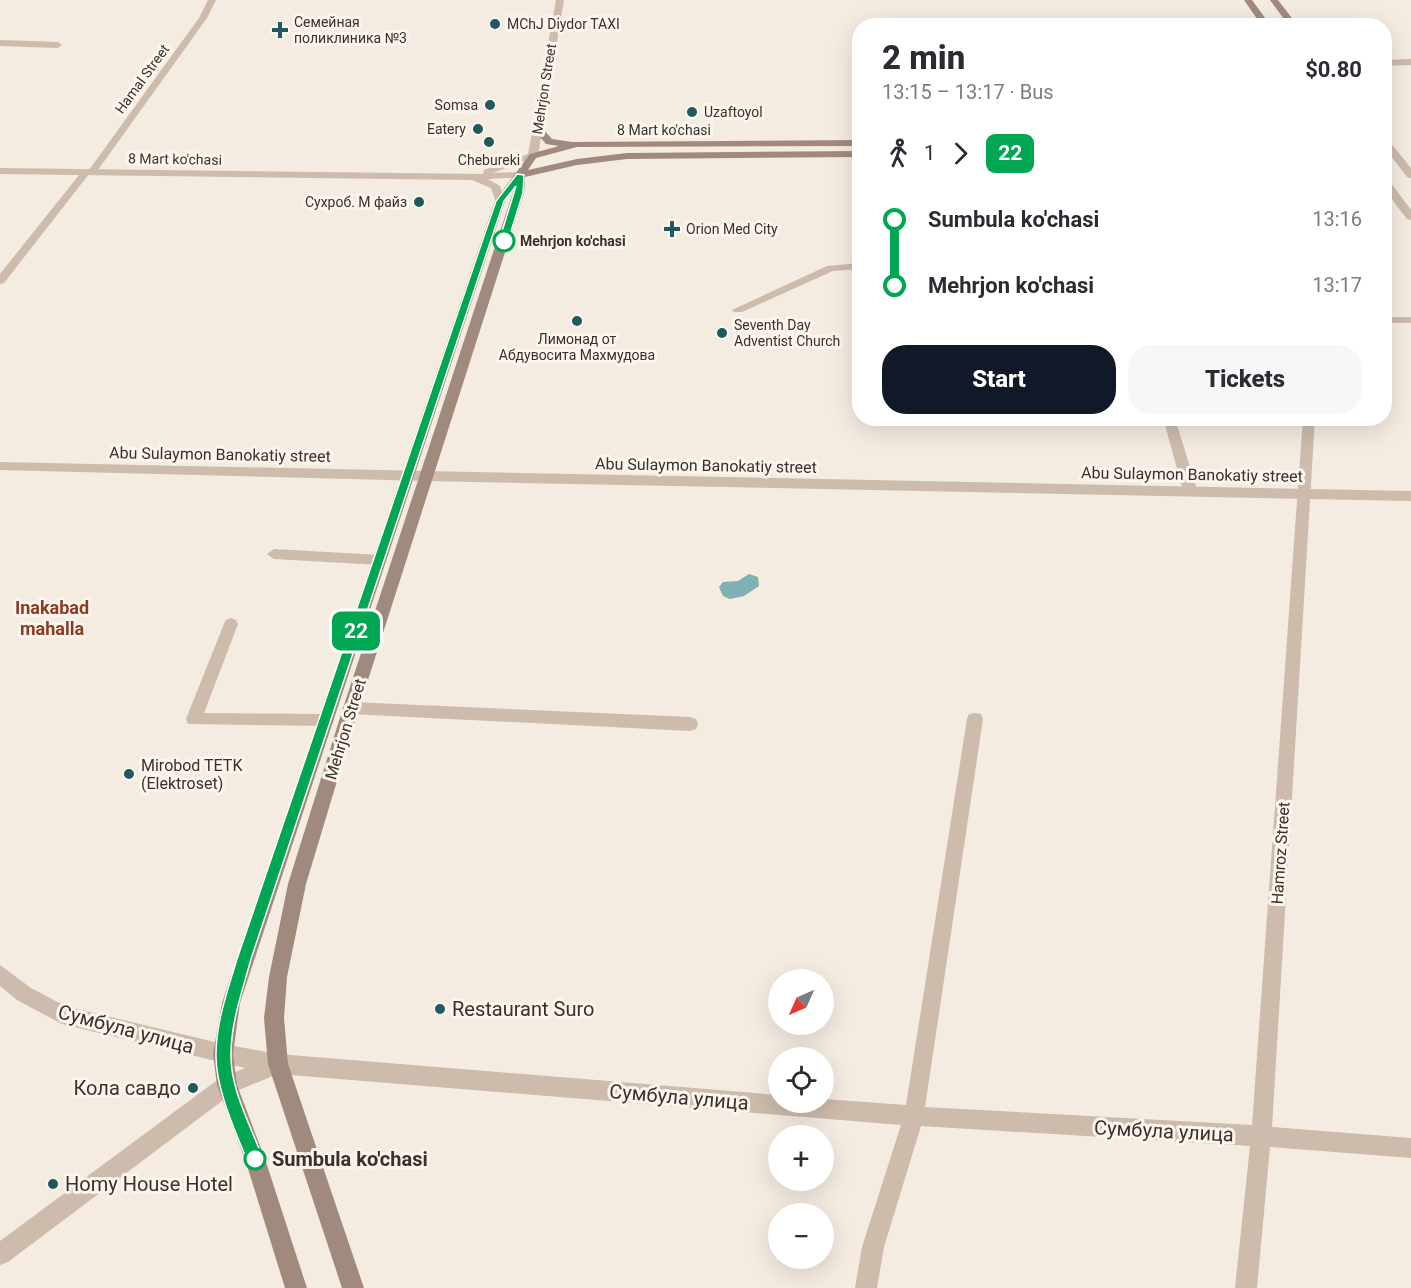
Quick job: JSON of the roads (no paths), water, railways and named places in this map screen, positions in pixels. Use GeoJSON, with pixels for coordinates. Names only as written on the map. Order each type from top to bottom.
{"type":"FeatureCollection","features":[{"type":"Feature","properties":{"kind":"main road"},"geometry":{"type":"LineString","coordinates":[[1248,0],[1261,18]]}},
{"type":"Feature","properties":{"kind":"main road"},"geometry":{"type":"LineString","coordinates":[[1274,0],[1288,18]]}},
{"type":"Feature","properties":{"kind":"main road"},"geometry":{"type":"LineString","coordinates":[[538,129],[549,142],[577,144]]}},
{"type":"Feature","properties":{"kind":"main road","name":"8 Mart ko'chasi"},"geometry":{"type":"LineString","coordinates":[[533,156],[577,144],[852,142]]}},
{"type":"Feature","properties":{"kind":"main road","name":"8 Mart ko'chasi"},"geometry":{"type":"LineString","coordinates":[[520,175],[577,162],[627,156],[852,154]]}},
{"type":"Feature","properties":{"kind":"main road","name":"Mehrjon Street"},"geometry":{"type":"LineString","coordinates":[[296,1288],[255,1159],[227,1085],[223,1054],[231,1003],[500,201],[533,156]]}},
{"type":"Feature","properties":{"kind":"main road","name":"Mehrjon Street"},"geometry":{"type":"LineString","coordinates":[[353,1288],[278,1064],[274,1018],[278,977],[297,884],[351,708],[519,193],[520,175]]}},
{"type":"Feature","properties":{"kind":"street","name":"Hamal Street"},"geometry":{"type":"LineString","coordinates":[[0,280],[89,172],[203,18],[212,0]]}},
{"type":"Feature","properties":{"kind":"street","name":"Mehrjon Street"},"geometry":{"type":"LineString","coordinates":[[533,156],[560,0]]}},
{"type":"Feature","properties":{"kind":"street"},"geometry":{"type":"LineString","coordinates":[[0,43],[58,45]]}},
{"type":"Feature","properties":{"kind":"street"},"geometry":{"type":"LineString","coordinates":[[1392,63],[1411,62]]}},
{"type":"Feature","properties":{"kind":"street"},"geometry":{"type":"LineString","coordinates":[[1392,151],[1411,174]]}},
{"type":"Feature","properties":{"kind":"street","name":"8 Mart ko'chasi"},"geometry":{"type":"LineString","coordinates":[[473,177],[533,156]]}},
{"type":"Feature","properties":{"kind":"street","name":"8 Mart ko'chasi"},"geometry":{"type":"LineString","coordinates":[[0,171],[473,177],[520,175]]}},
{"type":"Feature","properties":{"kind":"street"},"geometry":{"type":"LineString","coordinates":[[473,177],[495,186],[500,201]]}},
{"type":"Feature","properties":{"kind":"street"},"geometry":{"type":"LineString","coordinates":[[1392,192],[1411,217]]}},
{"type":"Feature","properties":{"kind":"street"},"geometry":{"type":"LineString","coordinates":[[738,310],[831,268],[852,267]]}},
{"type":"Feature","properties":{"kind":"street"},"geometry":{"type":"LineString","coordinates":[[1392,320],[1411,320]]}},
{"type":"Feature","properties":{"kind":"street"},"geometry":{"type":"LineString","coordinates":[[1171,426],[1190,490]]}},
{"type":"Feature","properties":{"kind":"street","name":"Hamroz Street"},"geometry":{"type":"LineString","coordinates":[[1246,1288],[1261,1136],[1309,426]]}},
{"type":"Feature","properties":{"kind":"street","name":"Abu Sulaymon Banokatiy street"},"geometry":{"type":"LineString","coordinates":[[0,466],[1411,496]]}},
{"type":"Feature","properties":{"kind":"street"},"geometry":{"type":"LineString","coordinates":[[274,554],[380,560]]}},
{"type":"Feature","properties":{"kind":"street"},"geometry":{"type":"LineString","coordinates":[[231,624],[194,719],[326,720]]}},
{"type":"Feature","properties":{"kind":"street"},"geometry":{"type":"LineString","coordinates":[[351,708],[690,724]]}},
{"type":"Feature","properties":{"kind":"street"},"geometry":{"type":"LineString","coordinates":[[866,1288],[873,1247],[914,1116],[975,719]]}},
{"type":"Feature","properties":{"kind":"street","name":"Сумбула улица"},"geometry":{"type":"LineString","coordinates":[[0,974],[24,994],[62,1015],[223,1054],[278,1064],[914,1116],[1261,1136],[1411,1148]]}},
{"type":"Feature","properties":{"kind":"street"},"geometry":{"type":"LineString","coordinates":[[0,1254],[227,1085],[278,1064]]}},
{"type":"Feature","properties":{"kind":"water"},"geometry":{"type":"Polygon","coordinates":[[[749,574],[758,577],[759,586],[744,596],[730,599],[723,596],[719,587],[723,582],[738,581],[749,574]]]}},
{"type":"Feature","properties":{"kind":"place","name":"MChJ Diydor TAXI"},"geometry":{"type":"Point","coordinates":[495,24]}},
{"type":"Feature","properties":{"kind":"place","name":"Семейная поликлиника №3"},"geometry":{"type":"Point","coordinates":[280,30]}},
{"type":"Feature","properties":{"kind":"place","name":"Somsa"},"geometry":{"type":"Point","coordinates":[490,105]}},
{"type":"Feature","properties":{"kind":"place","name":"Uzaftoyol"},"geometry":{"type":"Point","coordinates":[692,112]}},
{"type":"Feature","properties":{"kind":"place","name":"Eatery"},"geometry":{"type":"Point","coordinates":[478,129]}},
{"type":"Feature","properties":{"kind":"place","name":"Chebureki"},"geometry":{"type":"Point","coordinates":[489,142]}},
{"type":"Feature","properties":{"kind":"place","name":"Сухроб. М файз"},"geometry":{"type":"Point","coordinates":[419,202]}},
{"type":"Feature","properties":{"kind":"place","name":"Orion Med City"},"geometry":{"type":"Point","coordinates":[672,229]}},
{"type":"Feature","properties":{"kind":"place","name":"Mehrjon ko'chasi"},"geometry":{"type":"Point","coordinates":[504,241]}},
{"type":"Feature","properties":{"kind":"place","name":"Лимонад от Абдувосита Махмудова"},"geometry":{"type":"Point","coordinates":[577,321]}},
{"type":"Feature","properties":{"kind":"place","name":"Seventh Day Adventist Church"},"geometry":{"type":"Point","coordinates":[722,333]}},
{"type":"Feature","properties":{"kind":"place","name":"Mirobod TETK (Elektroset)"},"geometry":{"type":"Point","coordinates":[129,774]}},
{"type":"Feature","properties":{"kind":"place","name":"Restaurant Suro"},"geometry":{"type":"Point","coordinates":[440,1009]}},
{"type":"Feature","properties":{"kind":"place","name":"Кола савдо"},"geometry":{"type":"Point","coordinates":[193,1088]}},
{"type":"Feature","properties":{"kind":"place","name":"Sumbula ko'chasi"},"geometry":{"type":"Point","coordinates":[255,1159]}},
{"type":"Feature","properties":{"kind":"place","name":"Homy House Hotel"},"geometry":{"type":"Point","coordinates":[53,1184]}},
{"type":"Feature","properties":{"kind":"district","name":"Inakabad mahalla"},"geometry":{"type":"Point","coordinates":[52,618]}}]}
